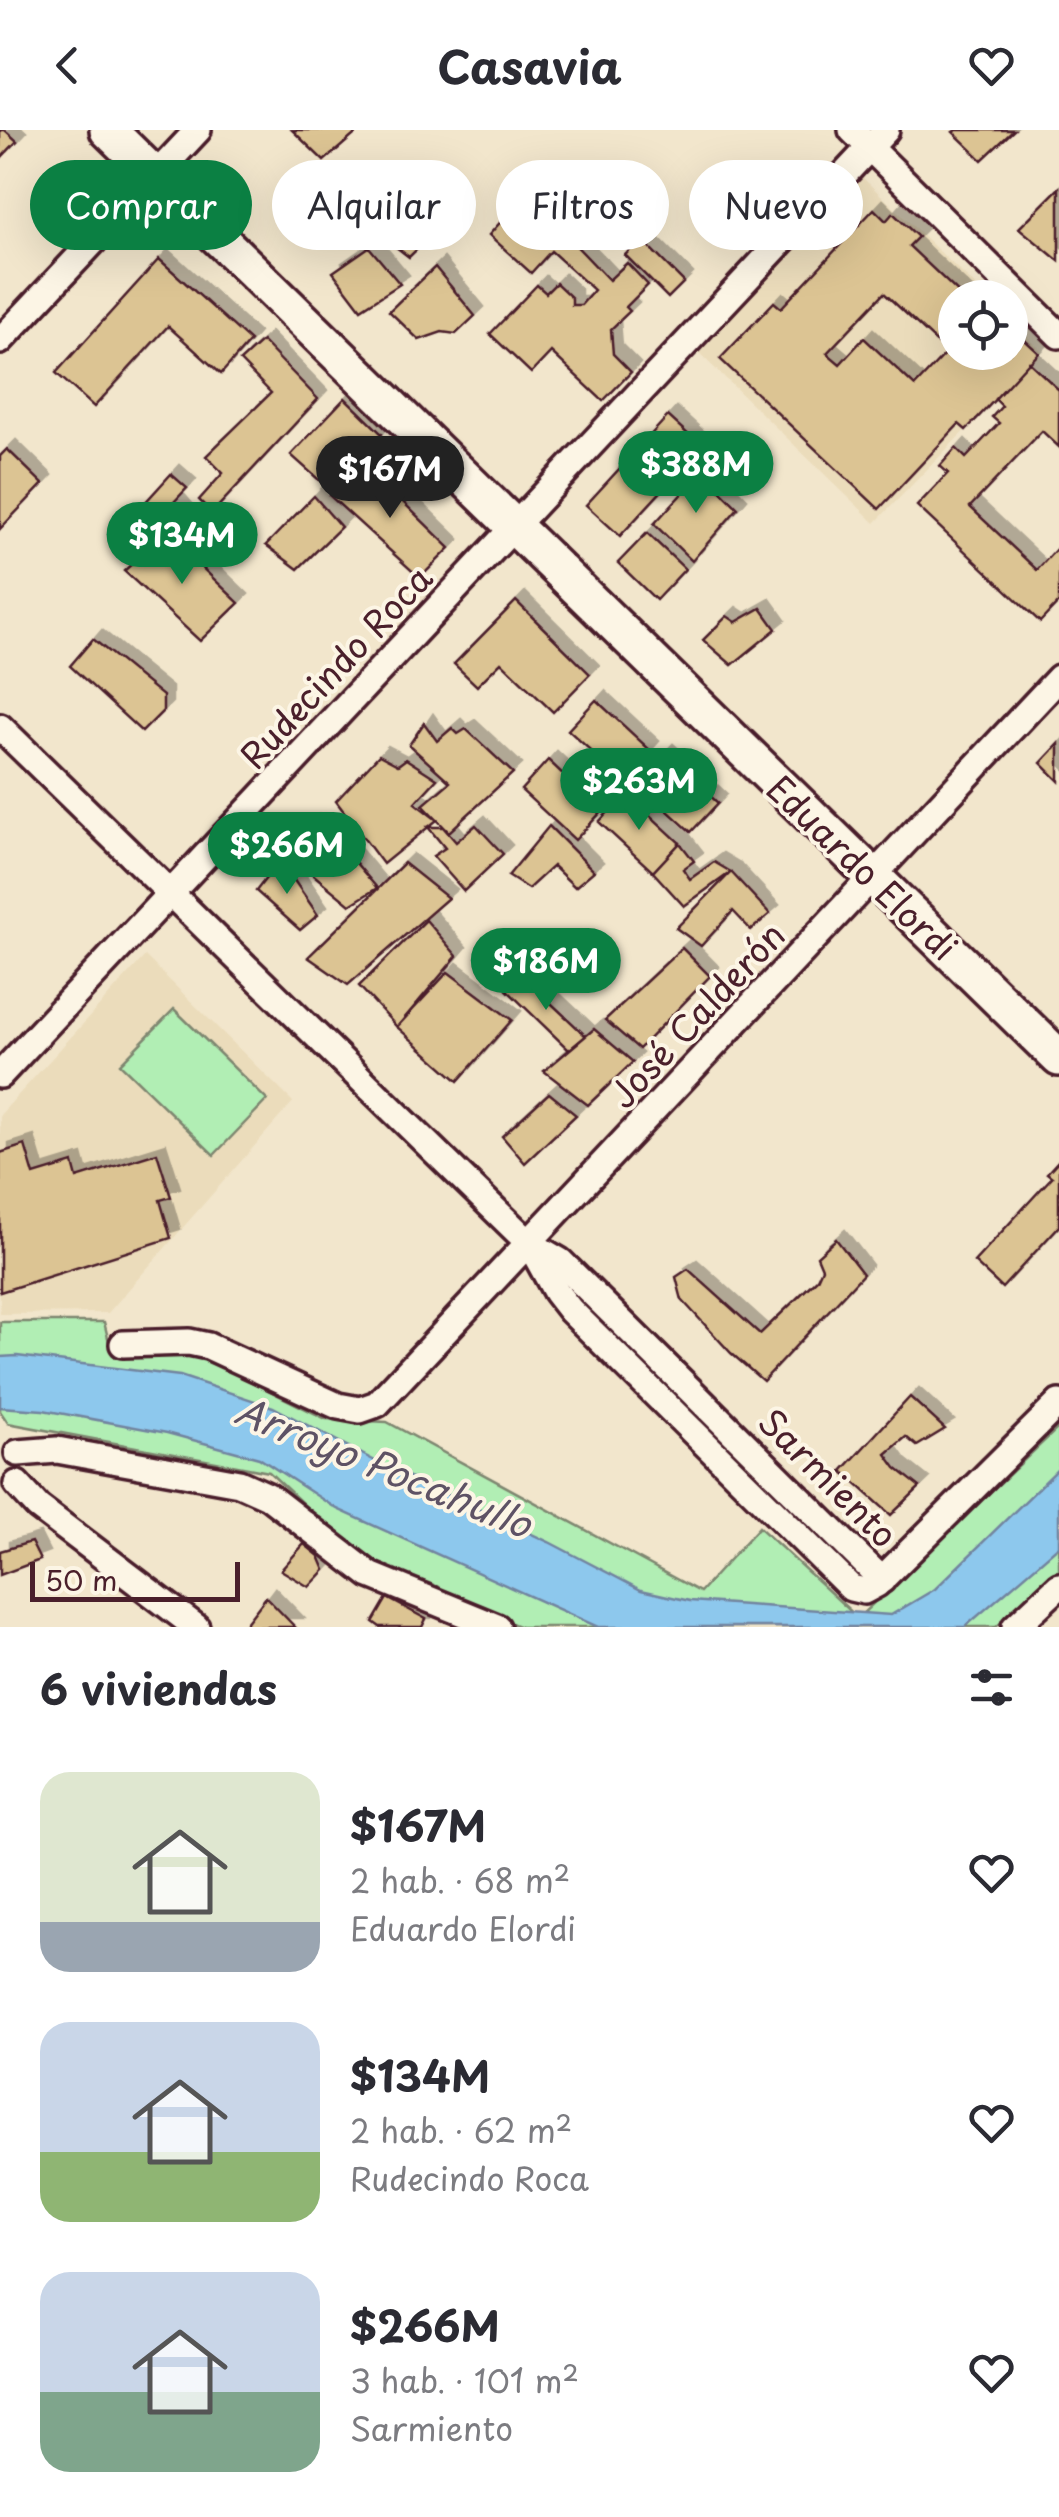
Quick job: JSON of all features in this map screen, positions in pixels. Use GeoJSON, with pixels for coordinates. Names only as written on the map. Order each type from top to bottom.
{"type":"FeatureCollection","features":[{"type":"Feature","properties":{"kind":"main road","name":"Eduardo Elordi"},"geometry":{"type":"LineString","coordinates":[[108,130],[139,160]]}},
{"type":"Feature","properties":{"kind":"main road","name":"Eduardo Elordi"},"geometry":{"type":"LineString","coordinates":[[231,250],[1059,1058]]}},
{"type":"Feature","properties":{"kind":"street"},"geometry":{"type":"LineString","coordinates":[[170,160],[198,130]]}},
{"type":"Feature","properties":{"kind":"street"},"geometry":{"type":"LineString","coordinates":[[869,136],[1059,336]]}},
{"type":"Feature","properties":{"kind":"street","name":"Rudecindo Roca"},"geometry":{"type":"LineString","coordinates":[[0,1075],[514,526],[869,136]]}},
{"type":"Feature","properties":{"kind":"street"},"geometry":{"type":"LineString","coordinates":[[0,341],[85,250]]}},
{"type":"Feature","properties":{"kind":"street","name":"José Calderón"},"geometry":{"type":"LineString","coordinates":[[123,1344],[189,1342],[208,1346],[353,1410],[368,1408],[384,1398],[1059,678]]}},
{"type":"Feature","properties":{"kind":"street","name":"Sarmiento"},"geometry":{"type":"LineString","coordinates":[[0,727],[529,1243],[560,1261],[882,1580],[1059,1404]]}},
{"type":"Feature","properties":{"kind":"street"},"geometry":{"type":"LineString","coordinates":[[9,1451],[57,1450],[238,1483],[268,1496],[370,1575],[446,1617],[497,1627]]}},
{"type":"Feature","properties":{"kind":"street"},"geometry":{"type":"LineString","coordinates":[[9,1451],[24,1472],[9,1486],[196,1627]]}},
{"type":"Feature","properties":{"kind":"street"},"geometry":{"type":"LineString","coordinates":[[1015,1627],[1059,1586]]}},
{"type":"Feature","properties":{"kind":"shaded area"},"geometry":{"type":"Polygon","coordinates":[[[863,178],[969,280],[938,280],[938,370],[1024,370],[875,523],[696,350],[793,250],[863,250],[863,178]]]}},
{"type":"Feature","properties":{"kind":"shaded area"},"geometry":{"type":"Polygon","coordinates":[[[1028,337],[1042,351],[1028,365],[1028,337]]]}},
{"type":"Feature","properties":{"kind":"shaded area"},"geometry":{"type":"Polygon","coordinates":[[[145,956],[293,1102],[108,1313],[0,1314],[0,1115],[145,956]]]}},
{"type":"Feature","properties":{"kind":"green space"},"geometry":{"type":"Polygon","coordinates":[[[174,1009],[267,1100],[214,1155],[120,1064],[174,1009]]]}},
{"type":"Feature","properties":{"kind":"green space"},"geometry":{"type":"Polygon","coordinates":[[[0,1322],[104,1322],[112,1354],[194,1353],[326,1419],[387,1422],[700,1592],[759,1527],[858,1618],[1059,1427],[1059,1572],[996,1627],[521,1627],[365,1562],[269,1472],[8,1423],[0,1411],[0,1322]]]}},
{"type":"Feature","properties":{"kind":"water","name":"Arroyo Pocahullo"},"geometry":{"type":"Polygon","coordinates":[[[0,1357],[180,1376],[273,1407],[641,1590],[690,1601],[891,1615],[935,1589],[1059,1468],[1059,1546],[965,1627],[598,1627],[337,1509],[259,1458],[167,1433],[43,1410],[0,1407],[0,1357]]]}},
{"type":"Feature","properties":{"kind":"building"},"geometry":{"type":"Polygon","coordinates":[[[0,130],[17,141],[0,159],[0,130]]]}},
{"type":"Feature","properties":{"kind":"building"},"geometry":{"type":"Polygon","coordinates":[[[292,130],[360,130],[325,160],[292,130]]]}},
{"type":"Feature","properties":{"kind":"building"},"geometry":{"type":"Polygon","coordinates":[[[1014,130],[982,160],[953,132],[1014,130]]]}},
{"type":"Feature","properties":{"kind":"building"},"geometry":{"type":"Polygon","coordinates":[[[1059,188],[1059,261],[1019,228],[1059,188]]]}},
{"type":"Feature","properties":{"kind":"building"},"geometry":{"type":"Polygon","coordinates":[[[874,209],[886,221],[893,213],[918,237],[909,246],[945,280],[938,280],[938,344],[884,293],[827,353],[840,364],[864,338],[915,386],[938,362],[938,370],[1023,370],[966,430],[959,424],[879,509],[720,359],[774,302],[781,308],[835,250],[863,250],[863,221],[874,209]]]}},
{"type":"Feature","properties":{"kind":"building"},"geometry":{"type":"Polygon","coordinates":[[[365,250],[372,250],[400,284],[361,309],[333,272],[365,250]]]}},
{"type":"Feature","properties":{"kind":"building"},"geometry":{"type":"Polygon","coordinates":[[[506,250],[580,250],[609,280],[627,263],[648,285],[611,329],[613,354],[631,372],[603,401],[551,352],[531,373],[490,334],[537,285],[546,293],[556,283],[572,298],[572,305],[581,305],[594,290],[551,251],[531,273],[506,250]]]}},
{"type":"Feature","properties":{"kind":"building"},"geometry":{"type":"Polygon","coordinates":[[[630,250],[652,250],[684,282],[668,298],[625,255],[630,250]]]}},
{"type":"Feature","properties":{"kind":"building"},"geometry":{"type":"Polygon","coordinates":[[[159,259],[250,341],[221,374],[168,326],[94,407],[56,373],[159,259]]]}},
{"type":"Feature","properties":{"kind":"building"},"geometry":{"type":"Polygon","coordinates":[[[435,267],[475,316],[456,334],[442,332],[419,340],[389,311],[435,267]]]}},
{"type":"Feature","properties":{"kind":"building"},"geometry":{"type":"Polygon","coordinates":[[[262,341],[318,399],[212,513],[199,500],[223,473],[206,456],[271,393],[240,361],[262,341]]]}},
{"type":"Feature","properties":{"kind":"building"},"geometry":{"type":"Polygon","coordinates":[[[1028,343],[1039,353],[1028,365],[1028,343]]]}},
{"type":"Feature","properties":{"kind":"building"},"geometry":{"type":"Polygon","coordinates":[[[1028,363],[1059,390],[1059,447],[1042,431],[970,507],[1037,570],[1059,546],[1059,602],[1040,622],[917,506],[948,473],[940,466],[956,448],[966,458],[999,423],[992,417],[1002,406],[995,399],[1022,370],[1028,370],[1028,363]]]}},
{"type":"Feature","properties":{"kind":"building"},"geometry":{"type":"Polygon","coordinates":[[[345,398],[382,434],[328,488],[291,455],[345,398]]]}},
{"type":"Feature","properties":{"kind":"building"},"geometry":{"type":"Polygon","coordinates":[[[668,416],[702,447],[620,536],[586,505],[668,416]]]}},
{"type":"Feature","properties":{"kind":"building"},"geometry":{"type":"Polygon","coordinates":[[[7,449],[43,484],[0,529],[0,456],[7,449]]]}},
{"type":"Feature","properties":{"kind":"building"},"geometry":{"type":"Polygon","coordinates":[[[363,463],[450,548],[420,578],[330,496],[363,463]]]}},
{"type":"Feature","properties":{"kind":"building"},"geometry":{"type":"Polygon","coordinates":[[[702,472],[738,508],[692,561],[654,524],[702,472]]]}},
{"type":"Feature","properties":{"kind":"building"},"geometry":{"type":"Polygon","coordinates":[[[171,474],[187,488],[174,502],[186,516],[168,529],[142,506],[171,474]]]}},
{"type":"Feature","properties":{"kind":"building"},"geometry":{"type":"Polygon","coordinates":[[[314,496],[341,527],[298,569],[266,545],[314,496]]]}},
{"type":"Feature","properties":{"kind":"building"},"geometry":{"type":"Polygon","coordinates":[[[166,533],[239,603],[200,641],[124,571],[166,533]]]}},
{"type":"Feature","properties":{"kind":"building"},"geometry":{"type":"Polygon","coordinates":[[[647,533],[685,569],[656,600],[618,563],[647,533]]]}},
{"type":"Feature","properties":{"kind":"building"},"geometry":{"type":"Polygon","coordinates":[[[516,601],[590,674],[553,712],[501,662],[477,686],[454,664],[516,601]]]}},
{"type":"Feature","properties":{"kind":"building"},"geometry":{"type":"Polygon","coordinates":[[[761,608],[776,629],[732,665],[703,640],[727,616],[736,622],[761,608]]]}},
{"type":"Feature","properties":{"kind":"building"},"geometry":{"type":"Polygon","coordinates":[[[93,639],[163,696],[163,711],[142,732],[70,666],[93,639]]]}},
{"type":"Feature","properties":{"kind":"building"},"geometry":{"type":"Polygon","coordinates":[[[596,700],[650,750],[623,780],[568,730],[596,700]]]}},
{"type":"Feature","properties":{"kind":"building"},"geometry":{"type":"Polygon","coordinates":[[[424,723],[437,741],[452,728],[458,734],[466,729],[513,773],[449,832],[423,805],[450,782],[409,745],[424,723]]]}},
{"type":"Feature","properties":{"kind":"building"},"geometry":{"type":"Polygon","coordinates":[[[1059,744],[1059,781],[1041,763],[1059,744]]]}},
{"type":"Feature","properties":{"kind":"building"},"geometry":{"type":"Polygon","coordinates":[[[664,753],[718,803],[691,832],[636,782],[664,753]]]}},
{"type":"Feature","properties":{"kind":"building"},"geometry":{"type":"Polygon","coordinates":[[[379,755],[398,765],[406,759],[437,779],[415,803],[437,820],[383,864],[336,801],[379,755]]]}},
{"type":"Feature","properties":{"kind":"building"},"geometry":{"type":"Polygon","coordinates":[[[548,760],[602,811],[575,840],[521,790],[548,760]]]}},
{"type":"Feature","properties":{"kind":"building"},"geometry":{"type":"Polygon","coordinates":[[[626,793],[680,843],[653,872],[599,822],[626,793]]]}},
{"type":"Feature","properties":{"kind":"building"},"geometry":{"type":"Polygon","coordinates":[[[310,824],[339,843],[377,888],[350,905],[286,852],[310,824]]]}},
{"type":"Feature","properties":{"kind":"building"},"geometry":{"type":"Polygon","coordinates":[[[476,825],[503,854],[464,891],[433,856],[445,848],[428,827],[443,827],[456,842],[476,825]]]}},
{"type":"Feature","properties":{"kind":"building"},"geometry":{"type":"Polygon","coordinates":[[[549,826],[594,871],[575,887],[553,866],[528,889],[508,876],[549,826]]]}},
{"type":"Feature","properties":{"kind":"building"},"geometry":{"type":"Polygon","coordinates":[[[680,843],[694,861],[683,869],[690,879],[714,862],[731,872],[684,906],[653,872],[680,843]]]}},
{"type":"Feature","properties":{"kind":"building"},"geometry":{"type":"Polygon","coordinates":[[[280,860],[318,915],[300,930],[256,891],[280,860]]]}},
{"type":"Feature","properties":{"kind":"building"},"geometry":{"type":"Polygon","coordinates":[[[404,863],[448,898],[348,985],[308,957],[404,863]]]}},
{"type":"Feature","properties":{"kind":"building"},"geometry":{"type":"Polygon","coordinates":[[[731,872],[770,914],[751,930],[733,911],[701,946],[676,928],[731,872]]]}},
{"type":"Feature","properties":{"kind":"building"},"geometry":{"type":"Polygon","coordinates":[[[426,920],[457,956],[397,1027],[359,986],[426,920]]]}},
{"type":"Feature","properties":{"kind":"building"},"geometry":{"type":"Polygon","coordinates":[[[682,948],[710,976],[639,1049],[605,1020],[682,948]]]}},
{"type":"Feature","properties":{"kind":"building"},"geometry":{"type":"Polygon","coordinates":[[[448,972],[512,1020],[458,1081],[397,1027],[448,972]]]}},
{"type":"Feature","properties":{"kind":"building"},"geometry":{"type":"Polygon","coordinates":[[[520,974],[586,1036],[569,1050],[507,990],[520,974]]]}},
{"type":"Feature","properties":{"kind":"building"},"geometry":{"type":"Polygon","coordinates":[[[594,1029],[633,1062],[588,1105],[544,1071],[594,1029]]]}},
{"type":"Feature","properties":{"kind":"building"},"geometry":{"type":"Polygon","coordinates":[[[549,1093],[576,1115],[525,1163],[502,1136],[549,1093]]]}},
{"type":"Feature","properties":{"kind":"building"},"geometry":{"type":"Polygon","coordinates":[[[25,1145],[34,1175],[73,1163],[77,1178],[157,1153],[171,1197],[160,1200],[171,1238],[0,1292],[0,1153],[25,1145]]]}},
{"type":"Feature","properties":{"kind":"building"},"geometry":{"type":"Polygon","coordinates":[[[1059,1160],[1059,1226],[1002,1288],[974,1262],[1052,1177],[1047,1173],[1059,1160]]]}},
{"type":"Feature","properties":{"kind":"building"},"geometry":{"type":"Polygon","coordinates":[[[836,1239],[863,1274],[763,1381],[682,1300],[676,1277],[688,1269],[760,1334],[817,1279],[822,1268],[817,1256],[836,1239]]]}},
{"type":"Feature","properties":{"kind":"building"},"geometry":{"type":"Polygon","coordinates":[[[910,1397],[945,1429],[917,1446],[906,1437],[886,1454],[896,1468],[920,1487],[891,1515],[842,1471],[910,1397]]]}},
{"type":"Feature","properties":{"kind":"building"},"geometry":{"type":"Polygon","coordinates":[[[31,1542],[40,1560],[0,1575],[0,1551],[31,1542]]]}},
{"type":"Feature","properties":{"kind":"building"},"geometry":{"type":"Polygon","coordinates":[[[304,1544],[319,1556],[325,1570],[309,1587],[281,1570],[304,1544]]]}},
{"type":"Feature","properties":{"kind":"building"},"geometry":{"type":"Polygon","coordinates":[[[266,1597],[295,1627],[249,1627],[246,1623],[266,1597]]]}},
{"type":"Feature","properties":{"kind":"building"},"geometry":{"type":"Polygon","coordinates":[[[387,1598],[426,1619],[422,1627],[380,1627],[373,1622],[387,1598]]]}}]}
